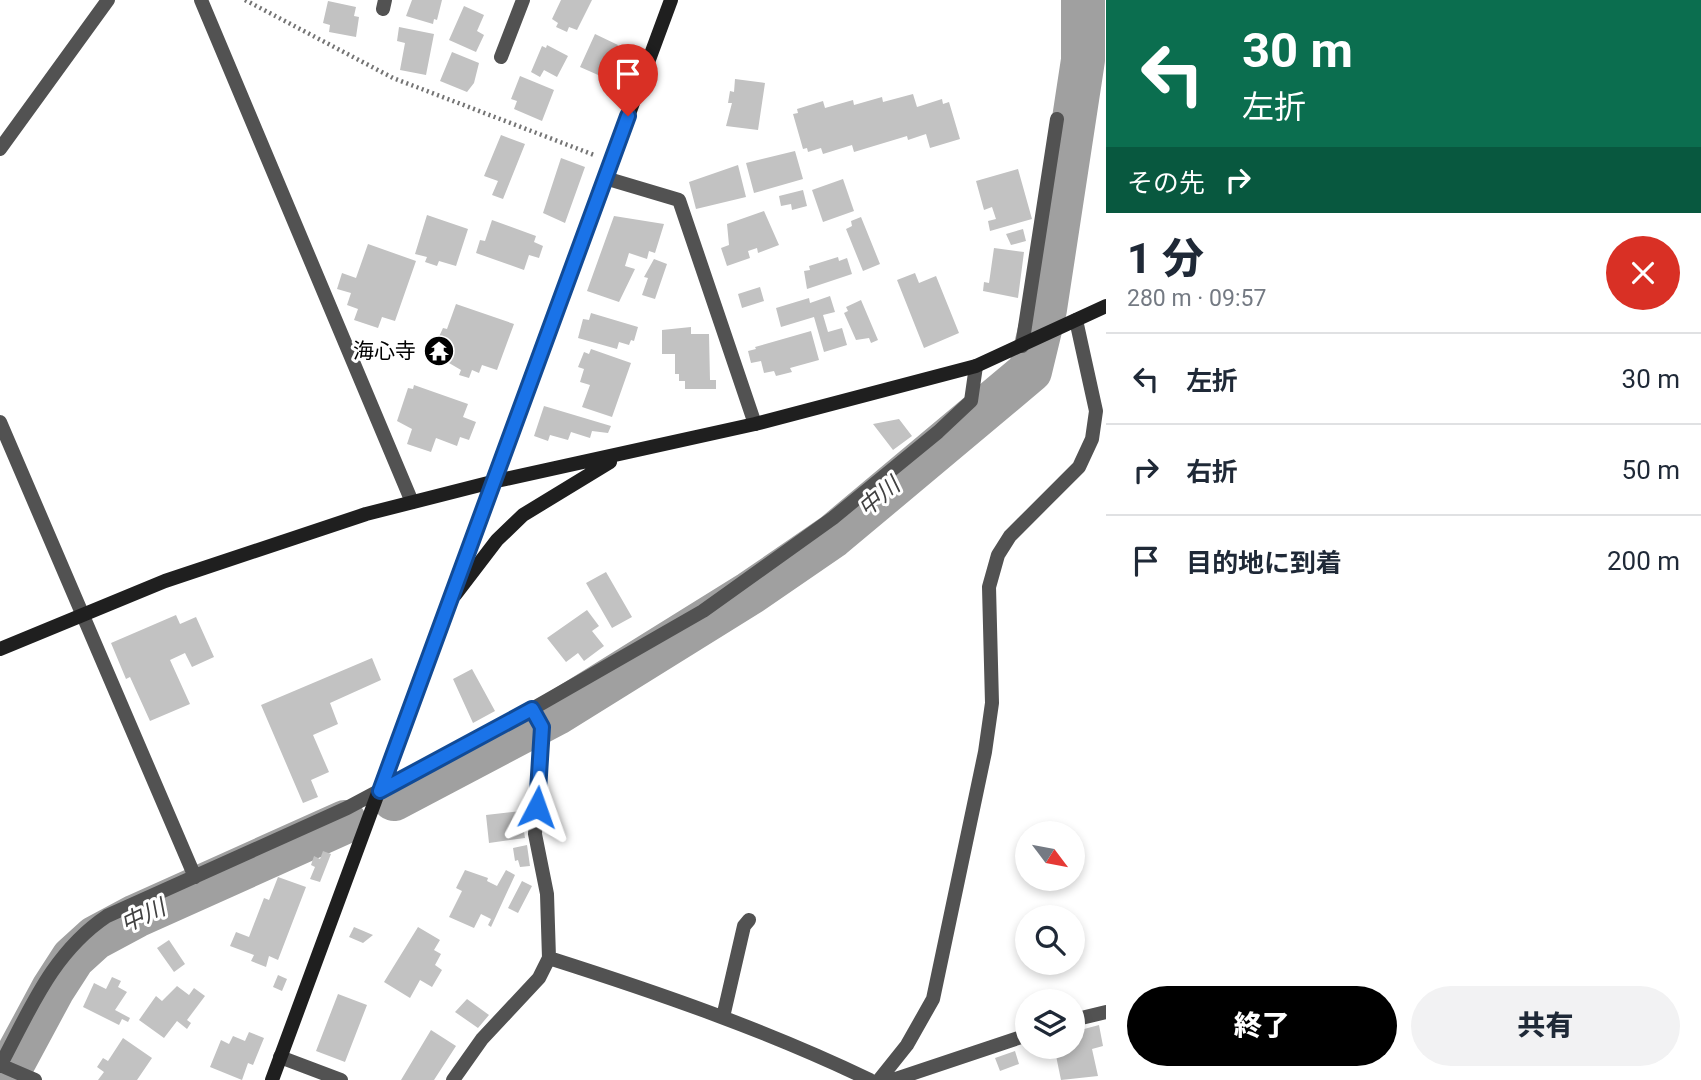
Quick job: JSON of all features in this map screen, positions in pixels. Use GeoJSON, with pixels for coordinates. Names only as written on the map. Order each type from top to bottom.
{"type":"FeatureCollection","features":[{"type":"Feature","properties":{"kind":"street"},"geometry":{"type":"LineString","coordinates":[[0,149],[108,0]]}},
{"type":"Feature","properties":{"kind":"street"},"geometry":{"type":"LineString","coordinates":[[201,0],[412,502]]}},
{"type":"Feature","properties":{"kind":"street"},"geometry":{"type":"LineString","coordinates":[[501,57],[523,0]]}},
{"type":"Feature","properties":{"kind":"street"},"geometry":{"type":"LineString","coordinates":[[272,1080],[671,0]]}},
{"type":"Feature","properties":{"kind":"street"},"geometry":{"type":"LineString","coordinates":[[1028,343],[1057,119]]}},
{"type":"Feature","properties":{"kind":"street"},"geometry":{"type":"LineString","coordinates":[[605,178],[679,200],[755,424]]}},
{"type":"Feature","properties":{"kind":"street"},"geometry":{"type":"LineString","coordinates":[[0,649],[165,581],[412,502],[755,424],[976,366],[1106,306]]}},
{"type":"Feature","properties":{"kind":"street"},"geometry":{"type":"LineString","coordinates":[[879,1080],[906,1045],[933,999],[985,752],[992,702],[989,587],[998,555],[1010,536],[1079,467],[1092,439],[1096,411],[1071,323]]}},
{"type":"Feature","properties":{"kind":"street"},"geometry":{"type":"LineString","coordinates":[[36,1080],[0,1066],[36,994],[64,952],[86,930],[107,916],[537,718],[703,611],[833,517],[938,432],[971,401],[976,366]]}},
{"type":"Feature","properties":{"kind":"street"},"geometry":{"type":"LineString","coordinates":[[0,422],[195,877]]}},
{"type":"Feature","properties":{"kind":"street"},"geometry":{"type":"LineString","coordinates":[[446,606],[497,540],[523,515],[623,454]]}},
{"type":"Feature","properties":{"kind":"street"},"geometry":{"type":"LineString","coordinates":[[453,1080],[482,1039],[539,978],[549,958],[549,908],[535,834],[537,718]]}},
{"type":"Feature","properties":{"kind":"street"},"geometry":{"type":"LineString","coordinates":[[723,1017],[744,926],[749,920]]}},
{"type":"Feature","properties":{"kind":"street"},"geometry":{"type":"LineString","coordinates":[[549,958],[670,996],[800,1047],[870,1080]]}},
{"type":"Feature","properties":{"kind":"street"},"geometry":{"type":"LineString","coordinates":[[1085,1017],[1106,1012]]}},
{"type":"Feature","properties":{"kind":"street"},"geometry":{"type":"LineString","coordinates":[[893,1080],[912,1076],[1015,1039]]}},
{"type":"Feature","properties":{"kind":"street"},"geometry":{"type":"LineString","coordinates":[[280,1057],[341,1080]]}},
{"type":"Feature","properties":{"kind":"path"},"geometry":{"type":"LineString","coordinates":[[245,0],[393,78],[611,162]]}},
{"type":"Feature","properties":{"kind":"building"},"geometry":{"type":"Polygon","coordinates":[[[412,0],[442,0],[437,20],[434,19],[433,24],[406,16],[412,0]]]}},
{"type":"Feature","properties":{"kind":"building"},"geometry":{"type":"Polygon","coordinates":[[[561,0],[592,0],[577,30],[569,27],[567,32],[556,27],[558,23],[552,19],[561,0]]]}},
{"type":"Feature","properties":{"kind":"building"},"geometry":{"type":"Polygon","coordinates":[[[328,1],[356,7],[354,16],[359,17],[356,37],[329,32],[330,25],[323,23],[328,1]]]}},
{"type":"Feature","properties":{"kind":"building"},"geometry":{"type":"Polygon","coordinates":[[[464,6],[484,15],[477,31],[484,35],[476,52],[449,40],[464,6]]]}},
{"type":"Feature","properties":{"kind":"building"},"geometry":{"type":"Polygon","coordinates":[[[399,27],[434,34],[426,75],[400,70],[405,43],[397,41],[399,27]]]}},
{"type":"Feature","properties":{"kind":"building"},"geometry":{"type":"Polygon","coordinates":[[[595,34],[618,45],[611,59],[623,64],[614,82],[580,67],[595,34]]]}},
{"type":"Feature","properties":{"kind":"building"},"geometry":{"type":"Polygon","coordinates":[[[547,45],[568,56],[557,77],[544,70],[540,77],[531,72],[542,46],[546,48],[547,45]]]}},
{"type":"Feature","properties":{"kind":"building"},"geometry":{"type":"Polygon","coordinates":[[[452,52],[479,63],[474,83],[467,92],[440,81],[452,52]]]}},
{"type":"Feature","properties":{"kind":"building"},"geometry":{"type":"Polygon","coordinates":[[[520,76],[554,90],[542,121],[514,109],[517,101],[511,99],[520,76]]]}},
{"type":"Feature","properties":{"kind":"building"},"geometry":{"type":"Polygon","coordinates":[[[735,79],[765,83],[758,130],[726,126],[732,103],[728,103],[730,91],[734,92],[735,79]]]}},
{"type":"Feature","properties":{"kind":"building"},"geometry":{"type":"Polygon","coordinates":[[[913,94],[917,107],[942,99],[943,104],[949,102],[960,139],[930,148],[926,134],[908,140],[907,136],[854,152],[852,145],[823,154],[821,148],[808,152],[807,148],[803,149],[793,114],[798,113],[797,109],[823,101],[825,108],[853,100],[854,105],[882,97],[883,102],[913,94]]]}},
{"type":"Feature","properties":{"kind":"building"},"geometry":{"type":"Polygon","coordinates":[[[501,135],[525,144],[503,199],[492,195],[498,181],[484,176],[501,135]]]}},
{"type":"Feature","properties":{"kind":"building"},"geometry":{"type":"Polygon","coordinates":[[[795,151],[803,179],[754,193],[746,163],[795,151]]]}},
{"type":"Feature","properties":{"kind":"building"},"geometry":{"type":"Polygon","coordinates":[[[561,158],[585,167],[565,223],[543,213],[561,158]]]}},
{"type":"Feature","properties":{"kind":"building"},"geometry":{"type":"Polygon","coordinates":[[[738,165],[746,197],[696,209],[689,182],[738,165]]]}},
{"type":"Feature","properties":{"kind":"building"},"geometry":{"type":"Polygon","coordinates":[[[1018,169],[1032,219],[990,231],[988,221],[996,219],[992,207],[984,210],[976,181],[1018,169]]]}},
{"type":"Feature","properties":{"kind":"building"},"geometry":{"type":"Polygon","coordinates":[[[843,179],[854,211],[823,222],[812,190],[843,179]]]}},
{"type":"Feature","properties":{"kind":"building"},"geometry":{"type":"Polygon","coordinates":[[[803,190],[807,206],[792,210],[791,204],[781,206],[779,196],[803,190]]]}},
{"type":"Feature","properties":{"kind":"building"},"geometry":{"type":"Polygon","coordinates":[[[764,211],[779,245],[758,253],[757,248],[748,251],[750,258],[727,266],[721,248],[729,245],[727,224],[764,211]]]}},
{"type":"Feature","properties":{"kind":"building"},"geometry":{"type":"Polygon","coordinates":[[[427,215],[468,229],[456,266],[439,261],[437,266],[425,262],[427,257],[415,254],[427,215]]]}},
{"type":"Feature","properties":{"kind":"building"},"geometry":{"type":"Polygon","coordinates":[[[614,216],[664,224],[655,253],[649,251],[647,259],[629,253],[625,266],[635,269],[619,302],[587,291],[614,216]]]}},
{"type":"Feature","properties":{"kind":"building"},"geometry":{"type":"Polygon","coordinates":[[[861,217],[880,264],[863,271],[846,229],[852,226],[851,221],[861,217]]]}},
{"type":"Feature","properties":{"kind":"building"},"geometry":{"type":"Polygon","coordinates":[[[492,220],[536,236],[534,242],[543,246],[539,258],[529,255],[524,270],[476,253],[480,240],[485,241],[492,220]]]}},
{"type":"Feature","properties":{"kind":"building"},"geometry":{"type":"Polygon","coordinates":[[[1023,229],[1026,241],[1011,245],[1006,234],[1023,229]]]}},
{"type":"Feature","properties":{"kind":"building"},"geometry":{"type":"Polygon","coordinates":[[[368,244],[416,261],[395,321],[382,317],[378,328],[354,320],[358,309],[347,305],[351,293],[337,289],[342,273],[356,278],[368,244]]]}},
{"type":"Feature","properties":{"kind":"building"},"geometry":{"type":"Polygon","coordinates":[[[994,248],[1024,252],[1018,298],[983,291],[984,282],[989,283],[994,248]]]}},
{"type":"Feature","properties":{"kind":"building"},"geometry":{"type":"Polygon","coordinates":[[[838,257],[839,261],[847,258],[852,274],[807,289],[804,271],[810,270],[809,266],[838,257]]]}},
{"type":"Feature","properties":{"kind":"building"},"geometry":{"type":"Polygon","coordinates":[[[654,259],[667,264],[655,299],[642,295],[648,278],[644,277],[654,259]]]}},
{"type":"Feature","properties":{"kind":"building"},"geometry":{"type":"Polygon","coordinates":[[[915,273],[919,283],[936,276],[959,333],[924,348],[897,280],[915,273]]]}},
{"type":"Feature","properties":{"kind":"building"},"geometry":{"type":"Polygon","coordinates":[[[760,287],[764,301],[742,308],[738,294],[760,287]]]}},
{"type":"Feature","properties":{"kind":"building"},"geometry":{"type":"Polygon","coordinates":[[[830,296],[835,312],[823,315],[828,332],[842,328],[847,345],[824,352],[814,317],[781,327],[776,308],[809,298],[810,303],[830,296]]]}},
{"type":"Feature","properties":{"kind":"building"},"geometry":{"type":"Polygon","coordinates":[[[861,300],[878,340],[871,343],[869,338],[856,340],[844,313],[848,311],[846,307],[861,300]]]}},
{"type":"Feature","properties":{"kind":"building"},"geometry":{"type":"Polygon","coordinates":[[[456,304],[514,324],[497,370],[482,365],[479,373],[472,370],[469,378],[459,375],[461,370],[449,363],[430,356],[443,328],[447,329],[456,304]]]}},
{"type":"Feature","properties":{"kind":"building"},"geometry":{"type":"Polygon","coordinates":[[[591,313],[638,327],[634,341],[631,340],[629,345],[619,342],[617,349],[578,338],[583,319],[589,320],[591,313]]]}},
{"type":"Feature","properties":{"kind":"building"},"geometry":{"type":"Polygon","coordinates":[[[691,327],[691,334],[709,334],[710,380],[716,380],[716,389],[685,389],[685,381],[679,381],[679,374],[675,374],[675,354],[662,354],[662,330],[691,327]]]}},
{"type":"Feature","properties":{"kind":"building"},"geometry":{"type":"Polygon","coordinates":[[[811,331],[819,360],[790,368],[792,372],[776,376],[774,371],[764,373],[761,361],[751,363],[748,351],[756,349],[755,347],[811,331]]]}},
{"type":"Feature","properties":{"kind":"building"},"geometry":{"type":"Polygon","coordinates":[[[591,349],[631,363],[612,417],[582,407],[590,385],[580,382],[584,369],[578,367],[584,352],[589,354],[591,349]]]}},
{"type":"Feature","properties":{"kind":"building"},"geometry":{"type":"Polygon","coordinates":[[[414,385],[468,404],[463,417],[476,422],[469,440],[460,437],[457,446],[436,438],[431,452],[407,444],[412,429],[397,421],[408,388],[413,389],[414,385]]]}},
{"type":"Feature","properties":{"kind":"building"},"geometry":{"type":"Polygon","coordinates":[[[544,406],[611,426],[608,433],[592,431],[590,438],[571,432],[568,440],[550,435],[548,441],[534,436],[544,406]]]}},
{"type":"Feature","properties":{"kind":"building"},"geometry":{"type":"Polygon","coordinates":[[[899,419],[912,436],[893,450],[873,424],[899,419]]]}},
{"type":"Feature","properties":{"kind":"building"},"geometry":{"type":"Polygon","coordinates":[[[606,572],[632,617],[612,628],[586,583],[606,572]]]}},
{"type":"Feature","properties":{"kind":"building"},"geometry":{"type":"Polygon","coordinates":[[[587,610],[599,626],[592,631],[604,646],[584,661],[578,653],[566,662],[547,638],[587,610]]]}},
{"type":"Feature","properties":{"kind":"building"},"geometry":{"type":"Polygon","coordinates":[[[176,615],[180,624],[196,617],[214,657],[192,667],[185,653],[170,660],[190,704],[150,721],[130,677],[126,679],[111,643],[176,615]]]}},
{"type":"Feature","properties":{"kind":"building"},"geometry":{"type":"Polygon","coordinates":[[[372,658],[381,680],[330,703],[338,724],[313,735],[329,772],[311,780],[318,797],[303,803],[261,705],[372,658]]]}},
{"type":"Feature","properties":{"kind":"building"},"geometry":{"type":"Polygon","coordinates":[[[472,669],[495,711],[473,723],[453,679],[472,669]]]}},
{"type":"Feature","properties":{"kind":"building"},"geometry":{"type":"Polygon","coordinates":[[[521,811],[525,838],[489,843],[486,815],[521,811]]]}},
{"type":"Feature","properties":{"kind":"building"},"geometry":{"type":"Polygon","coordinates":[[[527,845],[530,866],[520,867],[518,860],[515,861],[513,848],[527,845]]]}},
{"type":"Feature","properties":{"kind":"building"},"geometry":{"type":"Polygon","coordinates":[[[323,851],[331,854],[320,882],[310,879],[315,867],[311,865],[314,856],[320,859],[323,851]]]}},
{"type":"Feature","properties":{"kind":"building"},"geometry":{"type":"Polygon","coordinates":[[[465,870],[488,878],[487,881],[497,886],[506,870],[515,875],[491,927],[488,925],[491,919],[481,914],[474,928],[449,917],[462,891],[456,888],[465,870]]]}},
{"type":"Feature","properties":{"kind":"building"},"geometry":{"type":"Polygon","coordinates":[[[278,877],[306,887],[278,960],[269,956],[266,967],[251,961],[254,955],[230,946],[236,932],[249,937],[264,898],[269,900],[278,877]]]}},
{"type":"Feature","properties":{"kind":"building"},"geometry":{"type":"Polygon","coordinates":[[[522,881],[532,886],[518,913],[508,908],[522,881]]]}},
{"type":"Feature","properties":{"kind":"building"},"geometry":{"type":"Polygon","coordinates":[[[354,927],[373,935],[363,943],[349,937],[354,927]]]}},
{"type":"Feature","properties":{"kind":"building"},"geometry":{"type":"Polygon","coordinates":[[[418,927],[440,940],[434,950],[441,954],[435,965],[442,970],[432,987],[420,980],[410,998],[384,982],[418,927]]]}},
{"type":"Feature","properties":{"kind":"building"},"geometry":{"type":"Polygon","coordinates":[[[169,940],[185,964],[174,972],[157,948],[169,940]]]}},
{"type":"Feature","properties":{"kind":"building"},"geometry":{"type":"Polygon","coordinates":[[[278,975],[287,979],[282,991],[273,987],[278,975]]]}},
{"type":"Feature","properties":{"kind":"building"},"geometry":{"type":"Polygon","coordinates":[[[112,977],[121,981],[118,987],[127,992],[115,1010],[130,1018],[128,1022],[122,1019],[119,1025],[83,1007],[94,983],[106,989],[112,977]]]}},
{"type":"Feature","properties":{"kind":"building"},"geometry":{"type":"Polygon","coordinates":[[[177,986],[189,995],[194,988],[205,996],[187,1020],[191,1023],[187,1029],[177,1021],[164,1038],[139,1020],[156,996],[162,1001],[177,986]]]}},
{"type":"Feature","properties":{"kind":"building"},"geometry":{"type":"Polygon","coordinates":[[[338,994],[367,1005],[345,1062],[316,1051],[338,994]]]}},
{"type":"Feature","properties":{"kind":"building"},"geometry":{"type":"Polygon","coordinates":[[[467,999],[489,1015],[478,1028],[455,1012],[467,999]]]}},
{"type":"Feature","properties":{"kind":"building"},"geometry":{"type":"Polygon","coordinates":[[[1099,1025],[1103,1046],[1092,1049],[1098,1076],[1061,1080],[1057,1059],[1085,1059],[1085,1029],[1099,1025]]]}},
{"type":"Feature","properties":{"kind":"building"},"geometry":{"type":"Polygon","coordinates":[[[431,1030],[456,1046],[434,1080],[401,1080],[431,1030]]]}},
{"type":"Feature","properties":{"kind":"building"},"geometry":{"type":"Polygon","coordinates":[[[249,1032],[264,1038],[253,1065],[248,1063],[242,1080],[210,1067],[221,1040],[229,1044],[233,1036],[245,1041],[249,1032]]]}},
{"type":"Feature","properties":{"kind":"building"},"geometry":{"type":"Polygon","coordinates":[[[123,1038],[152,1058],[137,1080],[98,1080],[104,1072],[97,1067],[103,1058],[108,1061],[123,1038]]]}},
{"type":"Feature","properties":{"kind":"building"},"geometry":{"type":"Polygon","coordinates":[[[1015,1051],[1015,1059],[1019,1064],[1000,1071],[995,1058],[1015,1051]]]}},
{"type":"Feature","properties":{"kind":"waterway","name":"中川"},"geometry":{"type":"LineString","coordinates":[[394,799],[557,713],[750,593],[833,536],[1030,371],[1045,309],[1083,60],[1083,0]]}},
{"type":"Feature","properties":{"kind":"waterway","name":"中川"},"geometry":{"type":"LineString","coordinates":[[4,1080],[53,989],[73,958],[95,938],[136,916],[345,822]]}},
{"type":"Feature","properties":{"kind":"place","name":"海心寺"},"geometry":{"type":"Point","coordinates":[439,351]}},
{"type":"Feature","properties":{"kind":"route"},"geometry":{"type":"LineString","coordinates":[[537,807],[542,727],[532,709],[380,791],[628,116]]}}]}
